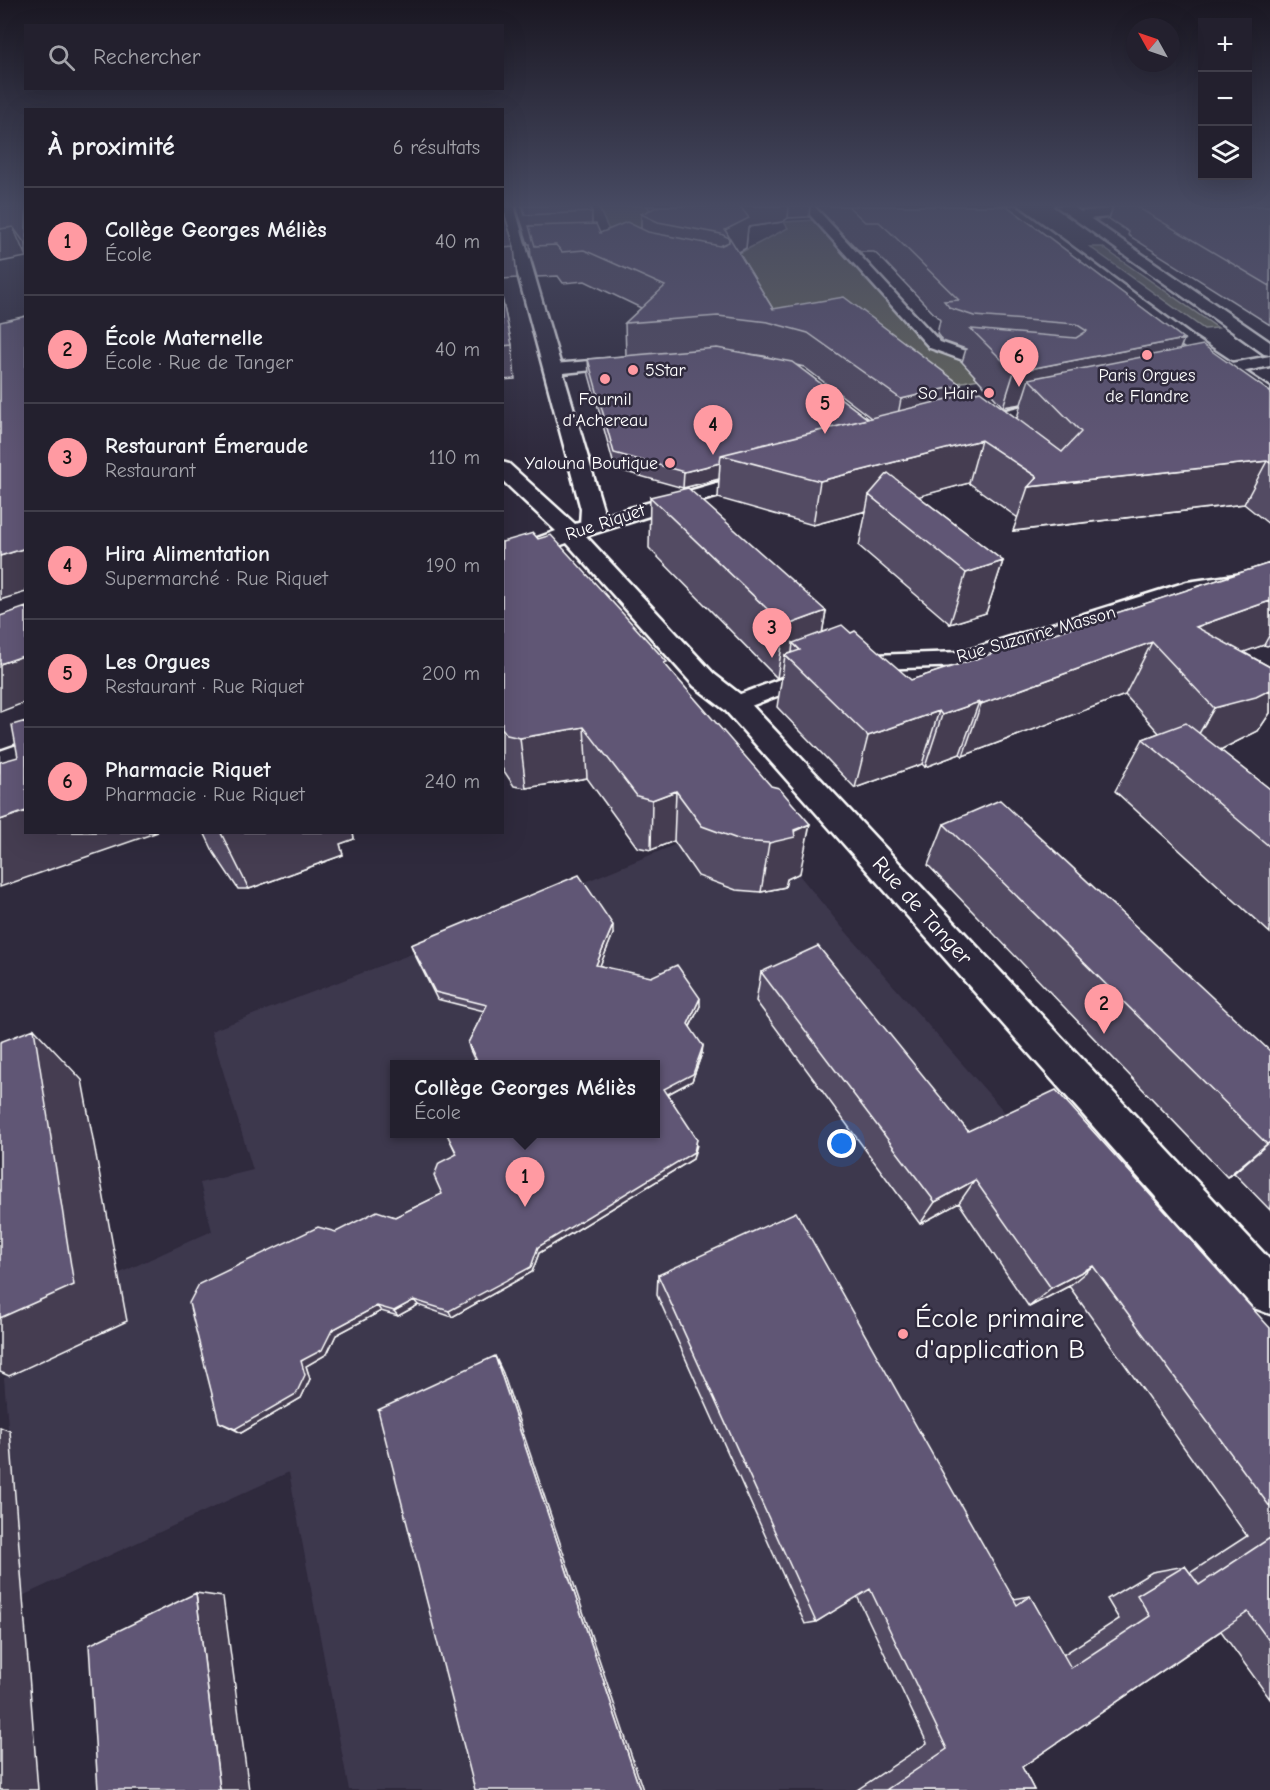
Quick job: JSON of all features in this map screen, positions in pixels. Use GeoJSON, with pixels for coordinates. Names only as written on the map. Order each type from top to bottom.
{"type":"FeatureCollection","features":[{"type":"Feature","properties":{"kind":"street"},"geometry":{"type":"LineString","coordinates":[[534,290],[552,369],[592,510],[580,529]]}},
{"type":"Feature","properties":{"kind":"street"},"geometry":{"type":"LineString","coordinates":[[884,290],[935,345],[963,356],[1016,360]]}},
{"type":"Feature","properties":{"kind":"street"},"geometry":{"type":"LineString","coordinates":[[1120,290],[1270,397]]}},
{"type":"Feature","properties":{"kind":"street"},"geometry":{"type":"LineString","coordinates":[[1183,290],[1270,350]]}},
{"type":"Feature","properties":{"kind":"street"},"geometry":{"type":"LineString","coordinates":[[552,369],[646,361]]}},
{"type":"Feature","properties":{"kind":"street"},"geometry":{"type":"LineString","coordinates":[[1180,379],[1270,361]]}},
{"type":"Feature","properties":{"kind":"street"},"geometry":{"type":"LineString","coordinates":[[944,431],[1083,398]]}},
{"type":"Feature","properties":{"kind":"street","name":"Rue de Tanger"},"geometry":{"type":"LineString","coordinates":[[504,470],[580,529],[704,680],[735,704],[1270,1292]]}},
{"type":"Feature","properties":{"kind":"street","name":"Rue Riquet"},"geometry":{"type":"LineString","coordinates":[[504,558],[580,529],[658,504],[778,473]]}},
{"type":"Feature","properties":{"kind":"street","name":"Rue Suzanne Masson"},"geometry":{"type":"LineString","coordinates":[[735,704],[842,663],[964,659],[1194,586],[1270,576]]}},
{"type":"Feature","properties":{"kind":"street"},"geometry":{"type":"LineString","coordinates":[[0,762],[24,753]]}},
{"type":"Feature","properties":{"kind":"shaded area","name":"École primaire d'application B"},"geometry":{"type":"Polygon","coordinates":[[[749,814],[840,925],[1016,1125],[1270,1575],[953,1790],[349,1790],[289,1472],[22,1596],[4,1378],[127,1321],[118,1274],[212,1231],[200,1183],[253,1170],[211,1031],[414,953],[749,814]]]}},
{"type":"Feature","properties":{"kind":"green space"},"geometry":{"type":"Polygon","coordinates":[[[724,290],[887,290],[942,343],[962,351],[1017,347],[1040,368],[924,389],[724,290]]]}},
{"type":"Feature","properties":{"kind":"green space"},"geometry":{"type":"Polygon","coordinates":[[[1149,290],[1163,290],[1218,328],[1204,329],[1149,290]]]}},
{"type":"Feature","properties":{"kind":"building"},"geometry":{"type":"Polygon","coordinates":[[[661,290],[761,290],[773,309],[844,297],[961,385],[901,399],[808,333],[768,322],[718,316],[625,323],[661,290]]]}},
{"type":"Feature","properties":{"kind":"building"},"geometry":{"type":"Polygon","coordinates":[[[948,290],[1118,290],[1184,339],[1014,372],[971,329],[1076,338],[1087,331],[1076,324],[974,316],[950,308],[944,301],[959,300],[948,290]]]}},
{"type":"Feature","properties":{"kind":"building"},"geometry":{"type":"Polygon","coordinates":[[[504,307],[512,345],[504,346],[504,307]]]}},
{"type":"Feature","properties":{"kind":"building"},"geometry":{"type":"Polygon","coordinates":[[[24,316],[24,549],[0,556],[0,322],[24,316]]]}},
{"type":"Feature","properties":{"kind":"building"},"geometry":{"type":"Polygon","coordinates":[[[1203,345],[1270,392],[1270,463],[1267,461],[1028,487],[1037,477],[981,440],[820,481],[721,455],[980,391],[1062,452],[1081,432],[1029,379],[1203,345]]]}},
{"type":"Feature","properties":{"kind":"building"},"geometry":{"type":"Polygon","coordinates":[[[717,348],[792,362],[868,419],[721,455],[720,463],[684,472],[614,453],[588,359],[717,348]]]}},
{"type":"Feature","properties":{"kind":"building"},"geometry":{"type":"Polygon","coordinates":[[[888,473],[1003,561],[966,573],[869,495],[888,473]]]}},
{"type":"Feature","properties":{"kind":"building"},"geometry":{"type":"Polygon","coordinates":[[[688,488],[826,611],[785,626],[650,497],[688,488]]]}},
{"type":"Feature","properties":{"kind":"building"},"geometry":{"type":"Polygon","coordinates":[[[533,533],[538,539],[551,535],[667,662],[664,663],[771,786],[779,788],[810,824],[794,830],[795,837],[769,843],[743,841],[702,826],[676,791],[652,800],[637,796],[584,727],[520,738],[507,735],[504,731],[504,541],[533,533]]]}},
{"type":"Feature","properties":{"kind":"building"},"geometry":{"type":"Polygon","coordinates":[[[1270,563],[1270,601],[1196,627],[1270,667],[1270,690],[1256,697],[1214,708],[1152,642],[981,704],[979,702],[942,715],[939,711],[868,736],[785,655],[800,650],[793,643],[842,625],[851,633],[855,631],[911,680],[1270,563]]]}},
{"type":"Feature","properties":{"kind":"building"},"geometry":{"type":"Polygon","coordinates":[[[24,608],[24,656],[0,664],[0,616],[24,608]]]}},
{"type":"Feature","properties":{"kind":"building"},"geometry":{"type":"Polygon","coordinates":[[[24,722],[24,812],[0,820],[0,762],[18,757],[12,725],[24,722]]]}},
{"type":"Feature","properties":{"kind":"building"},"geometry":{"type":"Polygon","coordinates":[[[1186,723],[1270,789],[1270,847],[1143,739],[1186,723]]]}},
{"type":"Feature","properties":{"kind":"building"},"geometry":{"type":"Polygon","coordinates":[[[1000,800],[1270,1051],[1270,1142],[1267,1144],[944,824],[1000,800]]]}},
{"type":"Feature","properties":{"kind":"building"},"geometry":{"type":"Polygon","coordinates":[[[579,875],[613,925],[596,965],[651,977],[677,965],[700,998],[688,1024],[703,1046],[693,1074],[664,1089],[697,1139],[694,1152],[538,1247],[531,1267],[449,1311],[414,1300],[394,1311],[377,1306],[332,1330],[322,1350],[301,1361],[305,1375],[296,1394],[235,1429],[219,1422],[189,1303],[199,1284],[318,1227],[336,1232],[377,1211],[395,1217],[442,1194],[434,1176],[439,1163],[457,1154],[449,1138],[660,1138],[660,1060],[476,1060],[468,1043],[487,1005],[435,992],[411,945],[579,875]]]}},
{"type":"Feature","properties":{"kind":"building"},"geometry":{"type":"Polygon","coordinates":[[[818,946],[968,1131],[1056,1090],[1270,1328],[1270,1507],[1093,1266],[1051,1288],[975,1180],[935,1202],[761,972],[818,946]]]}},
{"type":"Feature","properties":{"kind":"building"},"geometry":{"type":"Polygon","coordinates":[[[34,1029],[74,1285],[0,1318],[0,1042],[34,1029]]]}},
{"type":"Feature","properties":{"kind":"building"},"geometry":{"type":"Polygon","coordinates":[[[796,1212],[1017,1605],[1030,1596],[1071,1668],[1150,1616],[1137,1595],[1185,1566],[1199,1585],[1270,1538],[1270,1642],[1248,1612],[1022,1767],[1034,1790],[886,1790],[947,1749],[870,1589],[816,1622],[658,1275],[796,1212]]]}},
{"type":"Feature","properties":{"kind":"building"},"geometry":{"type":"Polygon","coordinates":[[[495,1356],[640,1790],[475,1790],[378,1410],[495,1356]]]}},
{"type":"Feature","properties":{"kind":"building"},"geometry":{"type":"Polygon","coordinates":[[[196,1593],[220,1790],[98,1790],[89,1645],[196,1593]]]}},
{"type":"Feature","properties":{"kind":"place","name":"Paris Orgues de Flandre"},"geometry":{"type":"Point","coordinates":[1147,355]}},
{"type":"Feature","properties":{"kind":"place","name":"5Star"},"geometry":{"type":"Point","coordinates":[633,370]}},
{"type":"Feature","properties":{"kind":"place","name":"Fournil d'Achereau"},"geometry":{"type":"Point","coordinates":[605,379]}},
{"type":"Feature","properties":{"kind":"place","name":"Pharmacie Riquet"},"geometry":{"type":"Point","coordinates":[1019,387]}},
{"type":"Feature","properties":{"kind":"place","name":"So Hair"},"geometry":{"type":"Point","coordinates":[989,393]}},
{"type":"Feature","properties":{"kind":"place","name":"Les Orgues"},"geometry":{"type":"Point","coordinates":[825,434]}},
{"type":"Feature","properties":{"kind":"place","name":"Hira Alimentation"},"geometry":{"type":"Point","coordinates":[713,455]}},
{"type":"Feature","properties":{"kind":"place","name":"Yalouna Boutique"},"geometry":{"type":"Point","coordinates":[670,463]}},
{"type":"Feature","properties":{"kind":"place","name":"Restaurant Émeraude"},"geometry":{"type":"Point","coordinates":[772,658]}},
{"type":"Feature","properties":{"kind":"place","name":"École Maternelle"},"geometry":{"type":"Point","coordinates":[1104,1034]}},
{"type":"Feature","properties":{"kind":"place","name":"Collège Georges Méliès"},"geometry":{"type":"Point","coordinates":[525,1207]}},
{"type":"Feature","properties":{"kind":"place","name":"École primaire d'application B"},"geometry":{"type":"Point","coordinates":[903,1334]}}]}
